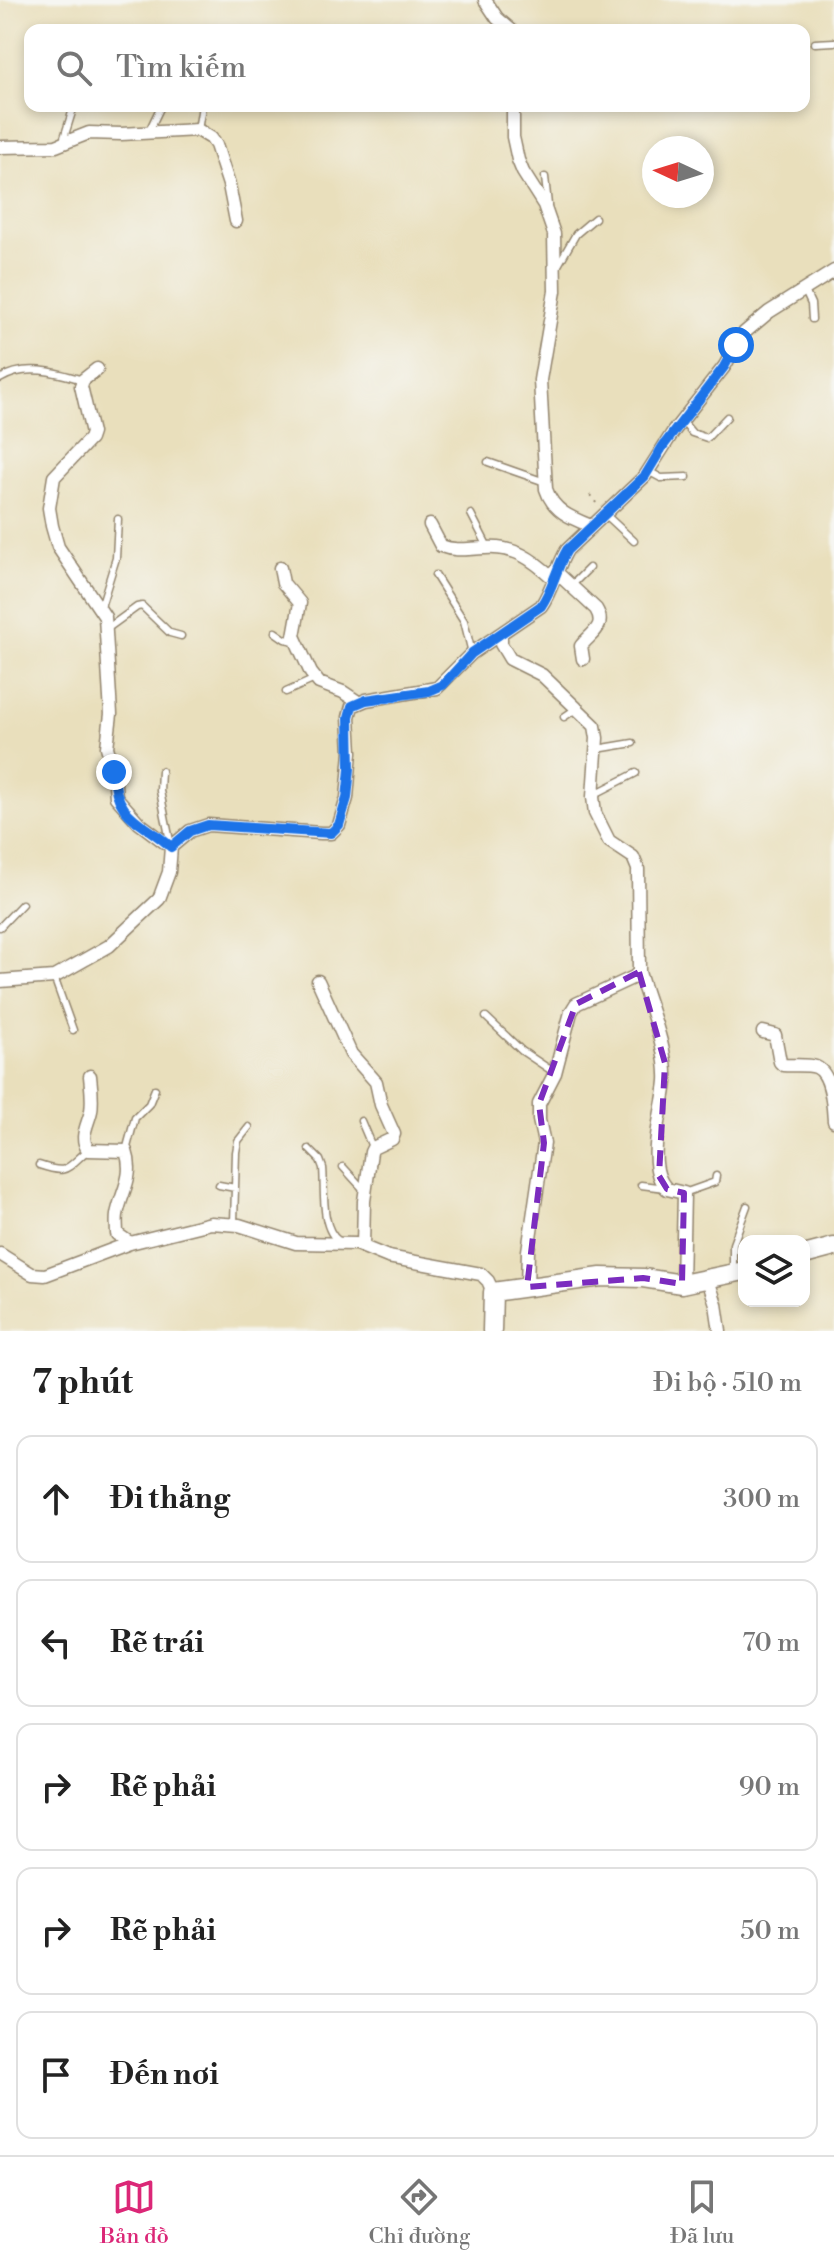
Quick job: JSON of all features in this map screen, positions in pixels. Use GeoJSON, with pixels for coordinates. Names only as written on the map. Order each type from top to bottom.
{"type":"FeatureCollection","features":[{"type":"Feature","properties":{"kind":"street"},"geometry":{"type":"LineString","coordinates":[[485,0],[504,24]]}},
{"type":"Feature","properties":{"kind":"street"},"geometry":{"type":"LineString","coordinates":[[513,112],[513,137],[518,160],[550,217],[554,234],[555,291],[540,380],[545,482],[549,500],[556,507],[571,518],[591,526]]}},
{"type":"Feature","properties":{"kind":"street"},"geometry":{"type":"LineString","coordinates":[[0,147],[62,145],[89,133],[198,130],[216,145],[236,221]]}},
{"type":"Feature","properties":{"kind":"street"},"geometry":{"type":"LineString","coordinates":[[0,981],[54,977],[109,946],[159,899],[169,872],[171,847],[190,831],[208,825],[331,833],[339,825],[347,798],[349,711],[352,706],[358,702],[437,688],[472,653],[541,606],[567,550],[648,471],[663,446],[724,367],[744,333],[769,312],[834,271]]}},
{"type":"Feature","properties":{"kind":"street"},"geometry":{"type":"LineString","coordinates":[[97,369],[83,380],[81,386],[92,433],[85,445],[54,477],[49,508],[58,547],[100,610],[108,628],[111,714],[107,747],[114,772],[116,797],[139,823],[171,847]]}},
{"type":"Feature","properties":{"kind":"street"},"geometry":{"type":"LineString","coordinates":[[430,525],[436,540],[449,549],[488,547],[520,552],[571,586],[601,617],[599,628],[581,646],[583,659]]}},
{"type":"Feature","properties":{"kind":"street"},"geometry":{"type":"LineString","coordinates":[[280,568],[283,583],[300,603],[295,641],[315,679],[358,702]]}},
{"type":"Feature","properties":{"kind":"street"},"geometry":{"type":"LineString","coordinates":[[501,636],[501,644],[510,659],[542,675],[595,726],[595,813],[609,841],[637,862],[639,972],[665,1063],[666,1079],[656,1161],[661,1183],[667,1189],[684,1193],[682,1284]]}},
{"type":"Feature","properties":{"kind":"street"},"geometry":{"type":"LineString","coordinates":[[527,1287],[529,1238],[544,1143],[539,1104],[555,1073],[576,1004],[639,972]]}},
{"type":"Feature","properties":{"kind":"street"},"geometry":{"type":"LineString","coordinates":[[318,981],[351,1054],[376,1082],[381,1105],[394,1134],[392,1139],[373,1148],[368,1162],[363,1246]]}},
{"type":"Feature","properties":{"kind":"street"},"geometry":{"type":"LineString","coordinates":[[763,1032],[775,1035],[783,1065],[828,1069],[834,1121]]}},
{"type":"Feature","properties":{"kind":"street"},"geometry":{"type":"LineString","coordinates":[[90,1076],[91,1110],[83,1137],[88,1150],[126,1151],[127,1190],[117,1215],[117,1234],[130,1243]]}},
{"type":"Feature","properties":{"kind":"street"},"geometry":{"type":"LineString","coordinates":[[0,1254],[25,1271],[39,1276],[130,1243],[194,1225],[237,1225],[296,1243],[346,1243],[363,1246],[388,1257],[481,1274],[493,1292],[492,1331]]}},
{"type":"Feature","properties":{"kind":"street"},"geometry":{"type":"LineString","coordinates":[[810,1253],[834,1247]]}},
{"type":"Feature","properties":{"kind":"street"},"geometry":{"type":"LineString","coordinates":[[493,1292],[601,1277],[643,1278],[682,1284],[738,1272]]}},
{"type":"Feature","properties":{"kind":"street"},"geometry":{"type":"LineString","coordinates":[[707,1277],[716,1304],[720,1331]]}},
{"type":"Feature","properties":{"kind":"lane"},"geometry":{"type":"LineString","coordinates":[[815,43],[834,42]]}},
{"type":"Feature","properties":{"kind":"lane"},"geometry":{"type":"LineString","coordinates":[[62,145],[72,112]]}},
{"type":"Feature","properties":{"kind":"lane"},"geometry":{"type":"LineString","coordinates":[[148,132],[158,112]]}},
{"type":"Feature","properties":{"kind":"lane"},"geometry":{"type":"LineString","coordinates":[[198,130],[201,112]]}},
{"type":"Feature","properties":{"kind":"lane"},"geometry":{"type":"LineString","coordinates":[[545,177],[550,217]]}},
{"type":"Feature","properties":{"kind":"lane"},"geometry":{"type":"LineString","coordinates":[[555,270],[576,234],[595,218]]}},
{"type":"Feature","properties":{"kind":"lane"},"geometry":{"type":"LineString","coordinates":[[805,291],[811,304],[812,319]]}},
{"type":"Feature","properties":{"kind":"lane"},"geometry":{"type":"LineString","coordinates":[[0,379],[32,370],[61,373],[83,380]]}},
{"type":"Feature","properties":{"kind":"lane"},"geometry":{"type":"LineString","coordinates":[[682,421],[692,433],[707,438],[727,417]]}},
{"type":"Feature","properties":{"kind":"lane"},"geometry":{"type":"LineString","coordinates":[[488,462],[545,482]]}},
{"type":"Feature","properties":{"kind":"lane"},"geometry":{"type":"LineString","coordinates":[[648,471],[661,478],[687,477]]}},
{"type":"Feature","properties":{"kind":"lane"},"geometry":{"type":"LineString","coordinates":[[471,514],[488,547]]}},
{"type":"Feature","properties":{"kind":"lane"},"geometry":{"type":"LineString","coordinates":[[606,515],[634,541]]}},
{"type":"Feature","properties":{"kind":"lane"},"geometry":{"type":"LineString","coordinates":[[100,610],[116,558],[118,519]]}},
{"type":"Feature","properties":{"kind":"lane"},"geometry":{"type":"LineString","coordinates":[[571,586],[589,568]]}},
{"type":"Feature","properties":{"kind":"lane"},"geometry":{"type":"LineString","coordinates":[[435,575],[464,621],[472,653]]}},
{"type":"Feature","properties":{"kind":"lane"},"geometry":{"type":"LineString","coordinates":[[108,628],[142,606],[170,633],[181,636]]}},
{"type":"Feature","properties":{"kind":"lane"},"geometry":{"type":"LineString","coordinates":[[275,632],[295,641]]}},
{"type":"Feature","properties":{"kind":"lane"},"geometry":{"type":"LineString","coordinates":[[286,692],[315,679]]}},
{"type":"Feature","properties":{"kind":"lane"},"geometry":{"type":"LineString","coordinates":[[564,717],[578,707]]}},
{"type":"Feature","properties":{"kind":"lane"},"geometry":{"type":"LineString","coordinates":[[597,749],[633,743]]}},
{"type":"Feature","properties":{"kind":"lane"},"geometry":{"type":"LineString","coordinates":[[161,771],[160,791],[171,847]]}},
{"type":"Feature","properties":{"kind":"lane"},"geometry":{"type":"LineString","coordinates":[[593,795],[636,773]]}},
{"type":"Feature","properties":{"kind":"lane"},"geometry":{"type":"LineString","coordinates":[[0,927],[22,904]]}},
{"type":"Feature","properties":{"kind":"lane"},"geometry":{"type":"LineString","coordinates":[[54,977],[73,1030]]}},
{"type":"Feature","properties":{"kind":"lane"},"geometry":{"type":"LineString","coordinates":[[486,1017],[522,1051],[555,1073]]}},
{"type":"Feature","properties":{"kind":"lane"},"geometry":{"type":"LineString","coordinates":[[126,1151],[135,1118],[149,1104],[155,1089]]}},
{"type":"Feature","properties":{"kind":"lane"},"geometry":{"type":"LineString","coordinates":[[361,1121],[373,1148]]}},
{"type":"Feature","properties":{"kind":"lane"},"geometry":{"type":"LineString","coordinates":[[237,1225],[233,1222],[238,1141],[249,1127]]}},
{"type":"Feature","properties":{"kind":"lane"},"geometry":{"type":"LineString","coordinates":[[309,1149],[323,1168],[327,1223],[331,1234],[335,1240],[346,1243]]}},
{"type":"Feature","properties":{"kind":"lane"},"geometry":{"type":"LineString","coordinates":[[39,1165],[59,1172],[67,1169],[88,1150]]}},
{"type":"Feature","properties":{"kind":"lane"},"geometry":{"type":"LineString","coordinates":[[343,1167],[365,1192]]}},
{"type":"Feature","properties":{"kind":"lane"},"geometry":{"type":"LineString","coordinates":[[684,1193],[710,1185],[715,1182],[716,1176]]}},
{"type":"Feature","properties":{"kind":"lane"},"geometry":{"type":"LineString","coordinates":[[219,1185],[235,1188]]}},
{"type":"Feature","properties":{"kind":"lane"},"geometry":{"type":"LineString","coordinates":[[641,1185],[667,1189]]}},
{"type":"Feature","properties":{"kind":"lane"},"geometry":{"type":"LineString","coordinates":[[738,1267],[733,1244],[747,1206]]}},
{"type":"Feature","properties":{"kind":"highlighted area"},"geometry":{"type":"Polygon","coordinates":[[[639,972],[665,1063],[659,1176],[667,1189],[684,1193],[682,1284],[643,1278],[527,1287],[544,1143],[539,1104],[576,1004],[639,972]]]}},
{"type":"Feature","properties":{"kind":"route"},"geometry":{"type":"LineString","coordinates":[[114,772],[114,789],[122,807],[171,847],[190,831],[208,825],[331,833],[336,830],[347,798],[351,752],[349,711],[352,706],[366,700],[429,691],[443,685],[472,653],[541,606],[567,550],[645,476],[663,446],[724,367],[736,345]]}}]}
